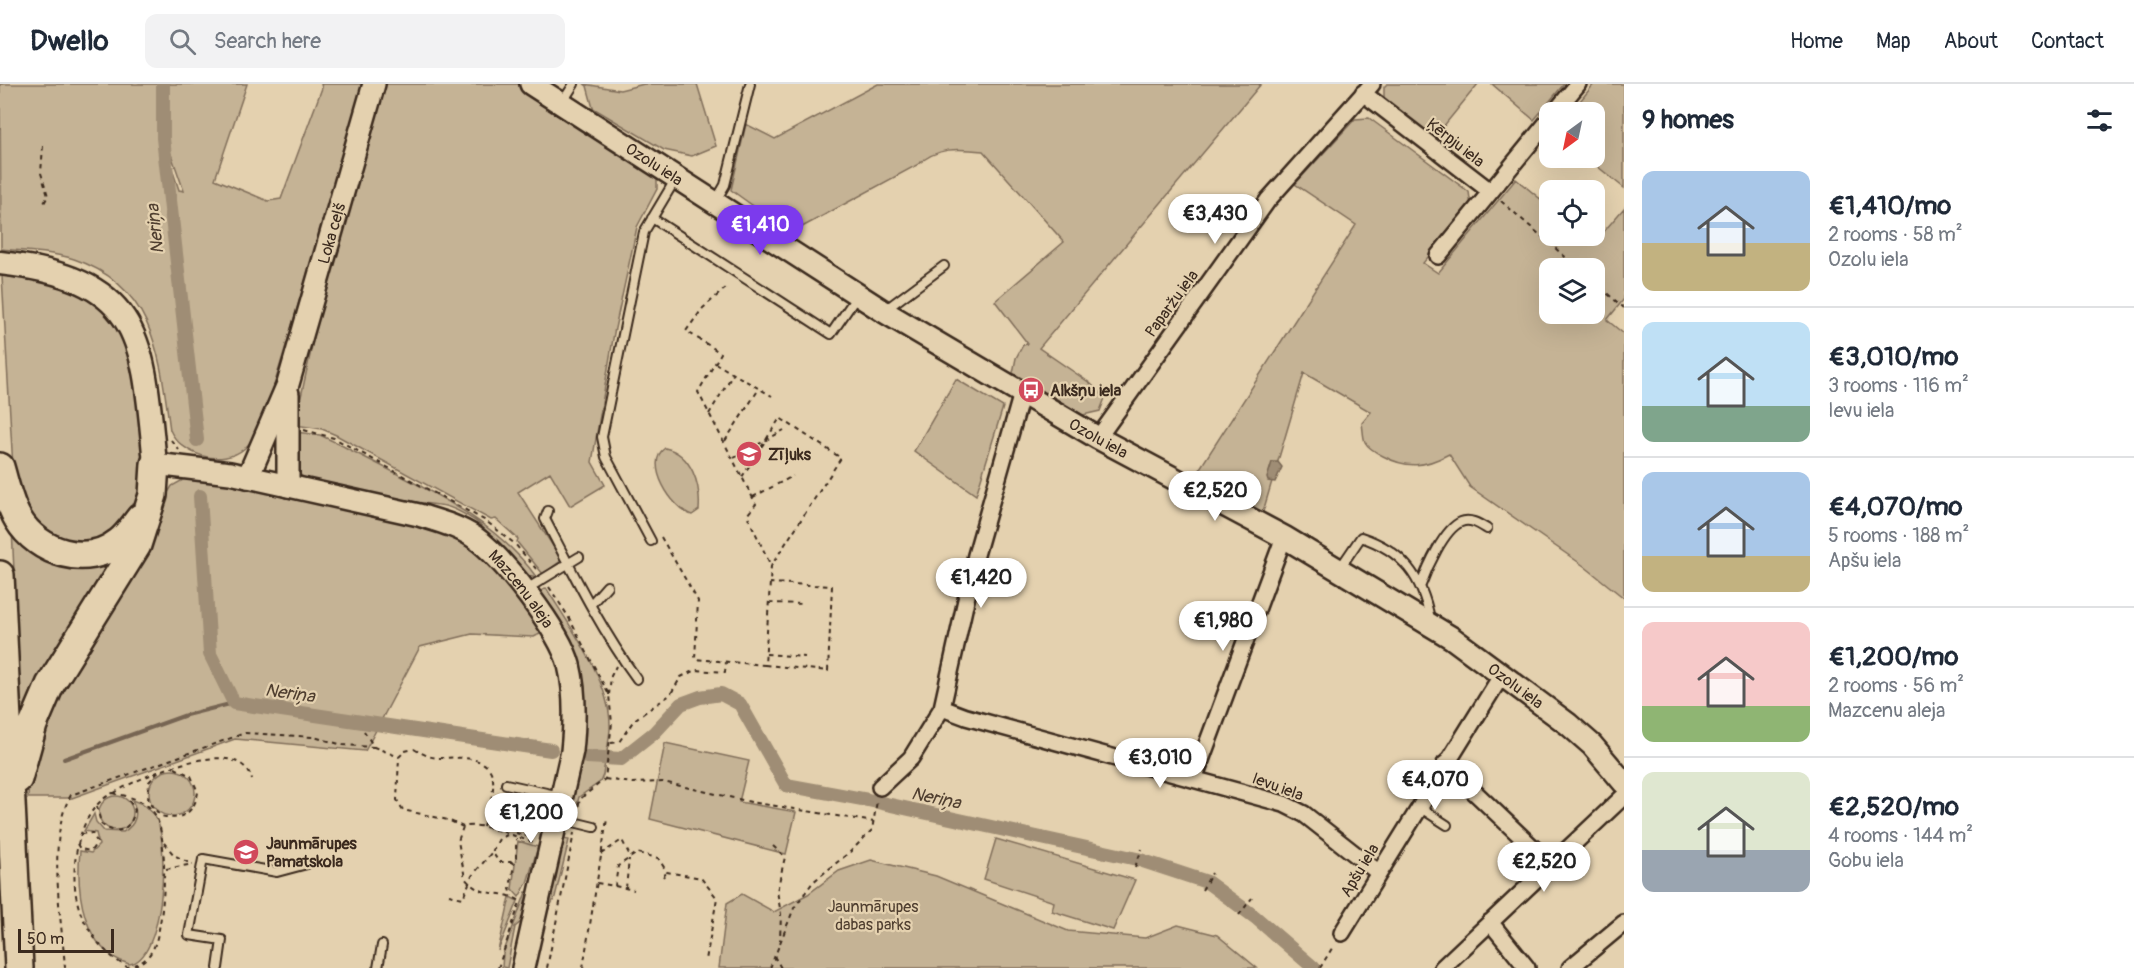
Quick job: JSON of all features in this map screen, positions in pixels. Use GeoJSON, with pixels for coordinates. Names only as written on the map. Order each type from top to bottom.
{"type":"FeatureCollection","features":[{"type":"Feature","properties":{"kind":"highway"},"geometry":{"type":"LineString","coordinates":[[11,810],[26,747],[39,708],[73,645],[137,545],[150,505],[155,464]]}},
{"type":"Feature","properties":{"kind":"highway"},"geometry":{"type":"LineString","coordinates":[[0,467],[18,519],[37,541],[63,553],[91,555],[117,544],[150,505]]}},
{"type":"Feature","properties":{"kind":"highway"},"geometry":{"type":"LineString","coordinates":[[0,575],[19,968]]}},
{"type":"Feature","properties":{"kind":"highway"},"geometry":{"type":"LineString","coordinates":[[0,708],[8,740]]}},
{"type":"Feature","properties":{"kind":"main road","name":"Loka ceļš"},"geometry":{"type":"LineString","coordinates":[[248,477],[288,384],[374,84]]}},
{"type":"Feature","properties":{"kind":"main road","name":"Ozolu iela"},"geometry":{"type":"LineString","coordinates":[[531,84],[883,312],[1098,438],[1284,537],[1431,625],[1503,673],[1584,738],[1624,783]]}},
{"type":"Feature","properties":{"kind":"main road"},"geometry":{"type":"LineString","coordinates":[[0,263],[49,270],[86,283],[124,315],[138,345],[147,375],[155,464]]}},
{"type":"Feature","properties":{"kind":"main road","name":"Loka ceļš"},"geometry":{"type":"LineString","coordinates":[[288,384],[288,486]]}},
{"type":"Feature","properties":{"kind":"main road","name":"Mazcenu aleja"},"geometry":{"type":"LineString","coordinates":[[155,464],[248,477],[419,515],[449,525],[473,536],[492,552],[524,591],[564,650],[573,686],[575,726],[561,797],[566,820],[523,968]]}},
{"type":"Feature","properties":{"kind":"street"},"geometry":{"type":"LineString","coordinates":[[1563,102],[1578,84]]}},
{"type":"Feature","properties":{"kind":"street","name":"Ķērpju iela"},"geometry":{"type":"LineString","coordinates":[[1367,89],[1490,191],[1438,256]]}},
{"type":"Feature","properties":{"kind":"street","name":"Paparžu iela"},"geometry":{"type":"LineString","coordinates":[[1098,438],[1268,200],[1367,89]]}},
{"type":"Feature","properties":{"kind":"street"},"geometry":{"type":"LineString","coordinates":[[1490,191],[1539,132]]}},
{"type":"Feature","properties":{"kind":"street"},"geometry":{"type":"LineString","coordinates":[[880,787],[911,758],[942,708],[976,555],[1022,393]]}},
{"type":"Feature","properties":{"kind":"street"},"geometry":{"type":"LineString","coordinates":[[1194,779],[1284,537]]}},
{"type":"Feature","properties":{"kind":"street","name":"Apšu iela"},"geometry":{"type":"LineString","coordinates":[[1342,933],[1503,673]]}},
{"type":"Feature","properties":{"kind":"street","name":"Ievu iela"},"geometry":{"type":"LineString","coordinates":[[942,708],[976,720],[1284,804],[1304,814],[1378,873]]}},
{"type":"Feature","properties":{"kind":"street"},"geometry":{"type":"LineString","coordinates":[[1445,764],[1550,864]]}},
{"type":"Feature","properties":{"kind":"street"},"geometry":{"type":"LineString","coordinates":[[1442,968],[1624,796]]}},
{"type":"Feature","properties":{"kind":"street"},"geometry":{"type":"LineString","coordinates":[[1490,922],[1527,968]]}},
{"type":"Feature","properties":{"kind":"street"},"geometry":{"type":"LineString","coordinates":[[1570,968],[1624,923]]}},
{"type":"Feature","properties":{"kind":"lane"},"geometry":{"type":"LineString","coordinates":[[562,104],[574,84]]}},
{"type":"Feature","properties":{"kind":"lane"},"geometry":{"type":"LineString","coordinates":[[714,204],[725,185],[750,84]]}},
{"type":"Feature","properties":{"kind":"lane"},"geometry":{"type":"LineString","coordinates":[[651,541],[606,457],[602,437],[644,232],[676,178]]}},
{"type":"Feature","properties":{"kind":"lane"},"geometry":{"type":"LineString","coordinates":[[652,218],[831,334],[858,295]]}},
{"type":"Feature","properties":{"kind":"lane"},"geometry":{"type":"LineString","coordinates":[[883,312],[944,266]]}},
{"type":"Feature","properties":{"kind":"lane"},"geometry":{"type":"LineString","coordinates":[[548,511],[545,519],[568,563],[620,656],[637,679]]}},
{"type":"Feature","properties":{"kind":"lane"},"geometry":{"type":"LineString","coordinates":[[1420,585],[1436,552],[1451,530],[1461,521],[1473,521],[1487,529]]}},
{"type":"Feature","properties":{"kind":"lane"},"geometry":{"type":"LineString","coordinates":[[1339,569],[1361,537],[1378,542],[1394,552],[1420,585],[1431,625]]}},
{"type":"Feature","properties":{"kind":"lane"},"geometry":{"type":"LineString","coordinates":[[524,591],[579,557]]}},
{"type":"Feature","properties":{"kind":"lane"},"geometry":{"type":"LineString","coordinates":[[592,603],[607,586]]}},
{"type":"Feature","properties":{"kind":"lane"},"geometry":{"type":"LineString","coordinates":[[1181,750],[1202,754]]}},
{"type":"Feature","properties":{"kind":"lane"},"geometry":{"type":"LineString","coordinates":[[506,783],[561,797]]}},
{"type":"Feature","properties":{"kind":"lane"},"geometry":{"type":"LineString","coordinates":[[1419,807],[1447,825]]}},
{"type":"Feature","properties":{"kind":"lane"},"geometry":{"type":"LineString","coordinates":[[566,820],[594,827]]}},
{"type":"Feature","properties":{"kind":"lane"},"geometry":{"type":"LineString","coordinates":[[218,968],[222,940],[189,934],[203,859],[277,872],[307,864]]}},
{"type":"Feature","properties":{"kind":"lane"},"geometry":{"type":"LineString","coordinates":[[378,968],[382,945]]}},
{"type":"Feature","properties":{"kind":"path"},"geometry":{"type":"LineString","coordinates":[[43,146],[41,172],[48,196],[44,203]]}},
{"type":"Feature","properties":{"kind":"path"},"geometry":{"type":"LineString","coordinates":[[1490,191],[1567,258]]}},
{"type":"Feature","properties":{"kind":"path"},"geometry":{"type":"LineString","coordinates":[[727,287],[703,308],[686,331],[721,353],[698,392],[756,504],[747,515],[771,566],[765,665]]}},
{"type":"Feature","properties":{"kind":"path"},"geometry":{"type":"LineString","coordinates":[[1605,292],[1624,308]]}},
{"type":"Feature","properties":{"kind":"path"},"geometry":{"type":"LineString","coordinates":[[715,363],[772,396]]}},
{"type":"Feature","properties":{"kind":"path"},"geometry":{"type":"LineString","coordinates":[[710,414],[734,374]]}},
{"type":"Feature","properties":{"kind":"path"},"geometry":{"type":"LineString","coordinates":[[725,441],[759,388]]}},
{"type":"Feature","properties":{"kind":"path"},"geometry":{"type":"LineString","coordinates":[[742,477],[780,418],[841,458],[771,566]]}},
{"type":"Feature","properties":{"kind":"path"},"geometry":{"type":"LineString","coordinates":[[733,459],[784,430]]}},
{"type":"Feature","properties":{"kind":"path"},"geometry":{"type":"LineString","coordinates":[[752,497],[793,476]]}},
{"type":"Feature","properties":{"kind":"path"},"geometry":{"type":"LineString","coordinates":[[660,535],[698,601],[695,659],[828,670],[832,586],[770,583]]}},
{"type":"Feature","properties":{"kind":"path"},"geometry":{"type":"LineString","coordinates":[[769,603],[805,604]]}},
{"type":"Feature","properties":{"kind":"path"},"geometry":{"type":"LineString","coordinates":[[766,654],[805,657]]}},
{"type":"Feature","properties":{"kind":"path"},"geometry":{"type":"LineString","coordinates":[[611,743],[620,742],[634,720],[670,695],[681,677],[695,670],[725,672],[726,662]]}},
{"type":"Feature","properties":{"kind":"path"},"geometry":{"type":"LineString","coordinates":[[609,695],[612,675]]}},
{"type":"Feature","properties":{"kind":"path"},"geometry":{"type":"LineString","coordinates":[[364,732],[374,747]]}},
{"type":"Feature","properties":{"kind":"path"},"geometry":{"type":"LineString","coordinates":[[65,968],[58,851],[65,806],[71,795],[244,733],[314,737],[343,745],[374,747],[399,757]]}},
{"type":"Feature","properties":{"kind":"path"},"geometry":{"type":"LineString","coordinates":[[547,968],[566,820],[580,799],[605,779],[610,748]]}},
{"type":"Feature","properties":{"kind":"path"},"geometry":{"type":"LineString","coordinates":[[483,826],[494,782],[493,772],[463,758],[434,759],[414,749],[405,751],[399,757],[397,800],[403,810],[448,820],[463,827],[483,826],[540,845]]}},
{"type":"Feature","properties":{"kind":"path"},"geometry":{"type":"LineString","coordinates":[[164,769],[155,774],[147,792],[162,828],[165,870],[153,948],[139,965],[127,967],[102,948],[80,914],[75,867],[77,844],[97,805],[102,798],[164,769],[214,758],[229,758],[241,763],[250,773],[252,780]]}},
{"type":"Feature","properties":{"kind":"path"},"geometry":{"type":"LineString","coordinates":[[113,793],[125,795],[161,816],[178,818],[192,808],[198,792],[191,776],[175,768]]}},
{"type":"Feature","properties":{"kind":"path"},"geometry":{"type":"LineString","coordinates":[[605,779],[632,783],[663,782],[751,802],[874,822]]}},
{"type":"Feature","properties":{"kind":"path"},"geometry":{"type":"LineString","coordinates":[[97,805],[100,825],[110,831],[119,832],[128,828],[135,810],[125,795]]}},
{"type":"Feature","properties":{"kind":"path"},"geometry":{"type":"LineString","coordinates":[[770,968],[794,908],[805,891],[872,830],[875,812]]}},
{"type":"Feature","properties":{"kind":"path"},"geometry":{"type":"LineString","coordinates":[[583,968],[607,819]]}},
{"type":"Feature","properties":{"kind":"path"},"geometry":{"type":"LineString","coordinates":[[463,827],[458,841],[459,856],[468,883],[484,893],[512,896],[520,901]]}},
{"type":"Feature","properties":{"kind":"path"},"geometry":{"type":"LineString","coordinates":[[516,832],[531,837],[529,842]]}},
{"type":"Feature","properties":{"kind":"path"},"geometry":{"type":"LineString","coordinates":[[77,844],[80,849],[91,851],[98,842],[92,833],[81,834]]}},
{"type":"Feature","properties":{"kind":"path"},"geometry":{"type":"LineString","coordinates":[[449,895],[463,898],[468,883],[499,839],[509,835]]}},
{"type":"Feature","properties":{"kind":"path"},"geometry":{"type":"LineString","coordinates":[[511,862],[518,851],[516,837]]}},
{"type":"Feature","properties":{"kind":"path"},"geometry":{"type":"LineString","coordinates":[[601,854],[622,840],[630,858],[626,888]]}},
{"type":"Feature","properties":{"kind":"path"},"geometry":{"type":"LineString","coordinates":[[163,842],[174,855],[201,866]]}},
{"type":"Feature","properties":{"kind":"path"},"geometry":{"type":"LineString","coordinates":[[773,846],[785,857],[777,891],[781,914],[779,943]]}},
{"type":"Feature","properties":{"kind":"path"},"geometry":{"type":"LineString","coordinates":[[1135,867],[1142,849]]}},
{"type":"Feature","properties":{"kind":"path"},"geometry":{"type":"LineString","coordinates":[[492,852],[499,862],[511,862]]}},
{"type":"Feature","properties":{"kind":"path"},"geometry":{"type":"LineString","coordinates":[[615,886],[618,866],[637,853],[658,858],[667,872],[701,878],[717,898],[706,960]]}},
{"type":"Feature","properties":{"kind":"path"},"geometry":{"type":"LineString","coordinates":[[511,862],[514,864],[510,888],[512,896]]}},
{"type":"Feature","properties":{"kind":"path"},"geometry":{"type":"LineString","coordinates":[[165,870],[189,863]]}},
{"type":"Feature","properties":{"kind":"path"},"geometry":{"type":"LineString","coordinates":[[663,877],[667,872]]}},
{"type":"Feature","properties":{"kind":"path"},"geometry":{"type":"LineString","coordinates":[[1202,890],[1212,873]]}},
{"type":"Feature","properties":{"kind":"path"},"geometry":{"type":"LineString","coordinates":[[597,883],[634,890]]}},
{"type":"Feature","properties":{"kind":"path"},"geometry":{"type":"LineString","coordinates":[[1239,915],[1252,898]]}},
{"type":"Feature","properties":{"kind":"path"},"geometry":{"type":"LineString","coordinates":[[774,956],[781,968]]}},
{"type":"Feature","properties":{"kind":"path"},"geometry":{"type":"LineString","coordinates":[[1320,968],[1326,957]]}},
{"type":"Feature","properties":{"kind":"green space"},"geometry":{"type":"Polygon","coordinates":[[[0,84],[161,84],[161,135],[179,190],[184,191],[165,137],[165,84],[247,84],[215,179],[268,201],[281,199],[322,88],[321,84],[364,84],[270,399],[250,443],[236,454],[214,458],[203,456],[192,452],[175,439],[170,430],[157,351],[149,327],[137,306],[122,287],[101,271],[74,259],[47,253],[1,249],[0,84]]]}},
{"type":"Feature","properties":{"kind":"green space"},"geometry":{"type":"Polygon","coordinates":[[[382,84],[520,84],[651,171],[657,180],[657,189],[637,227],[614,333],[592,462],[605,485],[570,506],[550,472],[518,492],[562,560],[543,574],[517,542],[518,539],[496,519],[491,520],[336,435],[322,429],[295,425],[325,285],[382,84]]]}},
{"type":"Feature","properties":{"kind":"green space"},"geometry":{"type":"Polygon","coordinates":[[[584,84],[620,90],[644,84],[697,84],[716,146],[692,156],[664,150],[593,108],[587,86],[584,84]]]}},
{"type":"Feature","properties":{"kind":"green space"},"geometry":{"type":"Polygon","coordinates":[[[878,84],[1261,84],[1039,348],[1090,383],[1105,398],[1100,411],[1083,415],[1013,373],[1016,358],[1023,345],[1028,344],[995,301],[1064,242],[983,151],[956,149],[940,152],[791,233],[731,190],[746,124],[775,139],[878,84]]]}},
{"type":"Feature","properties":{"kind":"green space"},"geometry":{"type":"Polygon","coordinates":[[[1387,84],[1478,84],[1434,138],[1384,101],[1384,87],[1387,84]]]}},
{"type":"Feature","properties":{"kind":"green space"},"geometry":{"type":"Polygon","coordinates":[[[1492,84],[1564,84],[1549,102],[1539,102],[1539,114],[1534,120],[1492,84]]]}},
{"type":"Feature","properties":{"kind":"green space"},"geometry":{"type":"Polygon","coordinates":[[[1594,84],[1624,84],[1624,188],[1599,168],[1605,168],[1605,102],[1579,102],[1594,84]]]}},
{"type":"Feature","properties":{"kind":"green space"},"geometry":{"type":"Polygon","coordinates":[[[1369,118],[1469,192],[1471,206],[1423,263],[1438,273],[1516,179],[1539,198],[1539,246],[1605,246],[1605,230],[1624,208],[1624,299],[1607,320],[1624,334],[1624,598],[1584,566],[1470,487],[1449,454],[1432,462],[1408,465],[1373,450],[1365,442],[1362,423],[1371,412],[1304,373],[1262,515],[1195,476],[1356,225],[1295,184],[1355,119],[1369,118]]]}},
{"type":"Feature","properties":{"kind":"green space"},"geometry":{"type":"Polygon","coordinates":[[[2,276],[58,286],[96,304],[107,314],[119,332],[130,356],[142,417],[144,448],[137,504],[124,527],[93,546],[43,535],[14,485],[2,276]]]}},
{"type":"Feature","properties":{"kind":"green space"},"geometry":{"type":"Polygon","coordinates":[[[956,379],[1003,407],[976,495],[914,451],[956,379]]]}},
{"type":"Feature","properties":{"kind":"green space"},"geometry":{"type":"Polygon","coordinates":[[[295,432],[320,435],[447,500],[496,535],[518,555],[537,578],[520,570],[482,526],[453,508],[344,492],[308,481],[297,469],[295,432]]]}},
{"type":"Feature","properties":{"kind":"green space"},"geometry":{"type":"Polygon","coordinates":[[[665,448],[682,457],[693,472],[698,491],[699,510],[692,515],[676,504],[663,485],[657,464],[659,455],[665,448]]]}},
{"type":"Feature","properties":{"kind":"green space"},"geometry":{"type":"Polygon","coordinates":[[[188,477],[205,477],[414,521],[457,539],[483,556],[508,582],[542,633],[534,637],[472,634],[420,647],[365,751],[235,739],[72,798],[28,798],[30,763],[40,729],[166,496],[172,486],[188,477]]]}},
{"type":"Feature","properties":{"kind":"green space"},"geometry":{"type":"Polygon","coordinates":[[[12,528],[117,562],[24,724],[20,701],[12,528]]]}},
{"type":"Feature","properties":{"kind":"green space"},"geometry":{"type":"Polygon","coordinates":[[[546,588],[588,656],[597,674],[609,711],[610,729],[603,775],[600,782],[579,797],[574,816],[567,815],[586,717],[582,681],[539,592],[546,588]]]}},
{"type":"Feature","properties":{"kind":"green space"},"geometry":{"type":"Polygon","coordinates":[[[665,743],[749,761],[739,802],[796,812],[786,854],[650,819],[665,743]]]}},
{"type":"Feature","properties":{"kind":"green space"},"geometry":{"type":"Polygon","coordinates":[[[172,770],[188,777],[195,793],[188,809],[172,816],[156,809],[149,793],[156,777],[172,770]]]}},
{"type":"Feature","properties":{"kind":"green space"},"geometry":{"type":"Polygon","coordinates":[[[116,796],[128,801],[133,813],[128,825],[116,830],[104,825],[99,813],[104,801],[116,796]]]}},
{"type":"Feature","properties":{"kind":"green space"},"geometry":{"type":"Polygon","coordinates":[[[132,800],[147,807],[157,820],[161,833],[163,876],[161,900],[150,944],[141,958],[129,964],[113,957],[92,933],[81,901],[79,867],[80,851],[91,853],[99,845],[96,833],[84,831],[94,814],[96,822],[104,831],[123,832],[131,826],[135,818],[132,800]]]}},
{"type":"Feature","properties":{"kind":"green space"},"geometry":{"type":"Polygon","coordinates":[[[558,838],[569,840],[555,897],[543,920],[558,838]]]}},
{"type":"Feature","properties":{"kind":"green space"},"geometry":{"type":"Polygon","coordinates":[[[996,839],[1135,880],[1113,930],[1052,911],[1054,902],[984,879],[996,839]]]}},
{"type":"Feature","properties":{"kind":"green space"},"geometry":{"type":"Polygon","coordinates":[[[518,841],[538,847],[527,883],[519,897],[512,889],[518,841]]]}},
{"type":"Feature","properties":{"kind":"green space","name":"Jaunmārupes dabas parks"},"geometry":{"type":"Polygon","coordinates":[[[871,860],[936,876],[1068,931],[1145,938],[1178,925],[1217,935],[1257,968],[719,968],[727,903],[742,894],[774,912],[808,894],[839,871],[871,860]]]}},
{"type":"Feature","properties":{"kind":"green space"},"geometry":{"type":"Polygon","coordinates":[[[526,892],[529,893],[523,920],[515,927],[507,968],[502,967],[503,954],[526,892]]]}},
{"type":"Feature","properties":{"kind":"green space"},"geometry":{"type":"Polygon","coordinates":[[[510,897],[518,901],[498,951],[510,897]]]}},
{"type":"Feature","properties":{"kind":"shaded area"},"geometry":{"type":"Polygon","coordinates":[[[1272,462],[1278,462],[1282,467],[1275,482],[1268,481],[1267,478],[1272,462]]]}},
{"type":"Feature","properties":{"kind":"waterway","name":"Neriņa"},"geometry":{"type":"LineString","coordinates":[[163,84],[163,138],[197,440]]}},
{"type":"Feature","properties":{"kind":"waterway","name":"Neriņa"},"geometry":{"type":"LineString","coordinates":[[200,496],[210,654],[234,703],[551,750]]}},
{"type":"Feature","properties":{"kind":"waterway","name":"Neriņa"},"geometry":{"type":"LineString","coordinates":[[587,757],[621,759],[654,733],[681,704],[700,697],[721,694],[740,704],[786,785],[868,800],[1137,859],[1207,882],[1255,917],[1314,968]]}},
{"type":"Feature","properties":{"kind":"waterway"},"geometry":{"type":"LineString","coordinates":[[64,759],[186,715],[234,703]]}},
{"type":"Feature","properties":{"kind":"place","name":"Alkšņu iela"},"geometry":{"type":"Point","coordinates":[1031,390]}},
{"type":"Feature","properties":{"kind":"place","name":"Zīļuks"},"geometry":{"type":"Point","coordinates":[749,454]}},
{"type":"Feature","properties":{"kind":"place","name":"Jaunmārupes Pamatskola"},"geometry":{"type":"Point","coordinates":[246,852]}}]}
